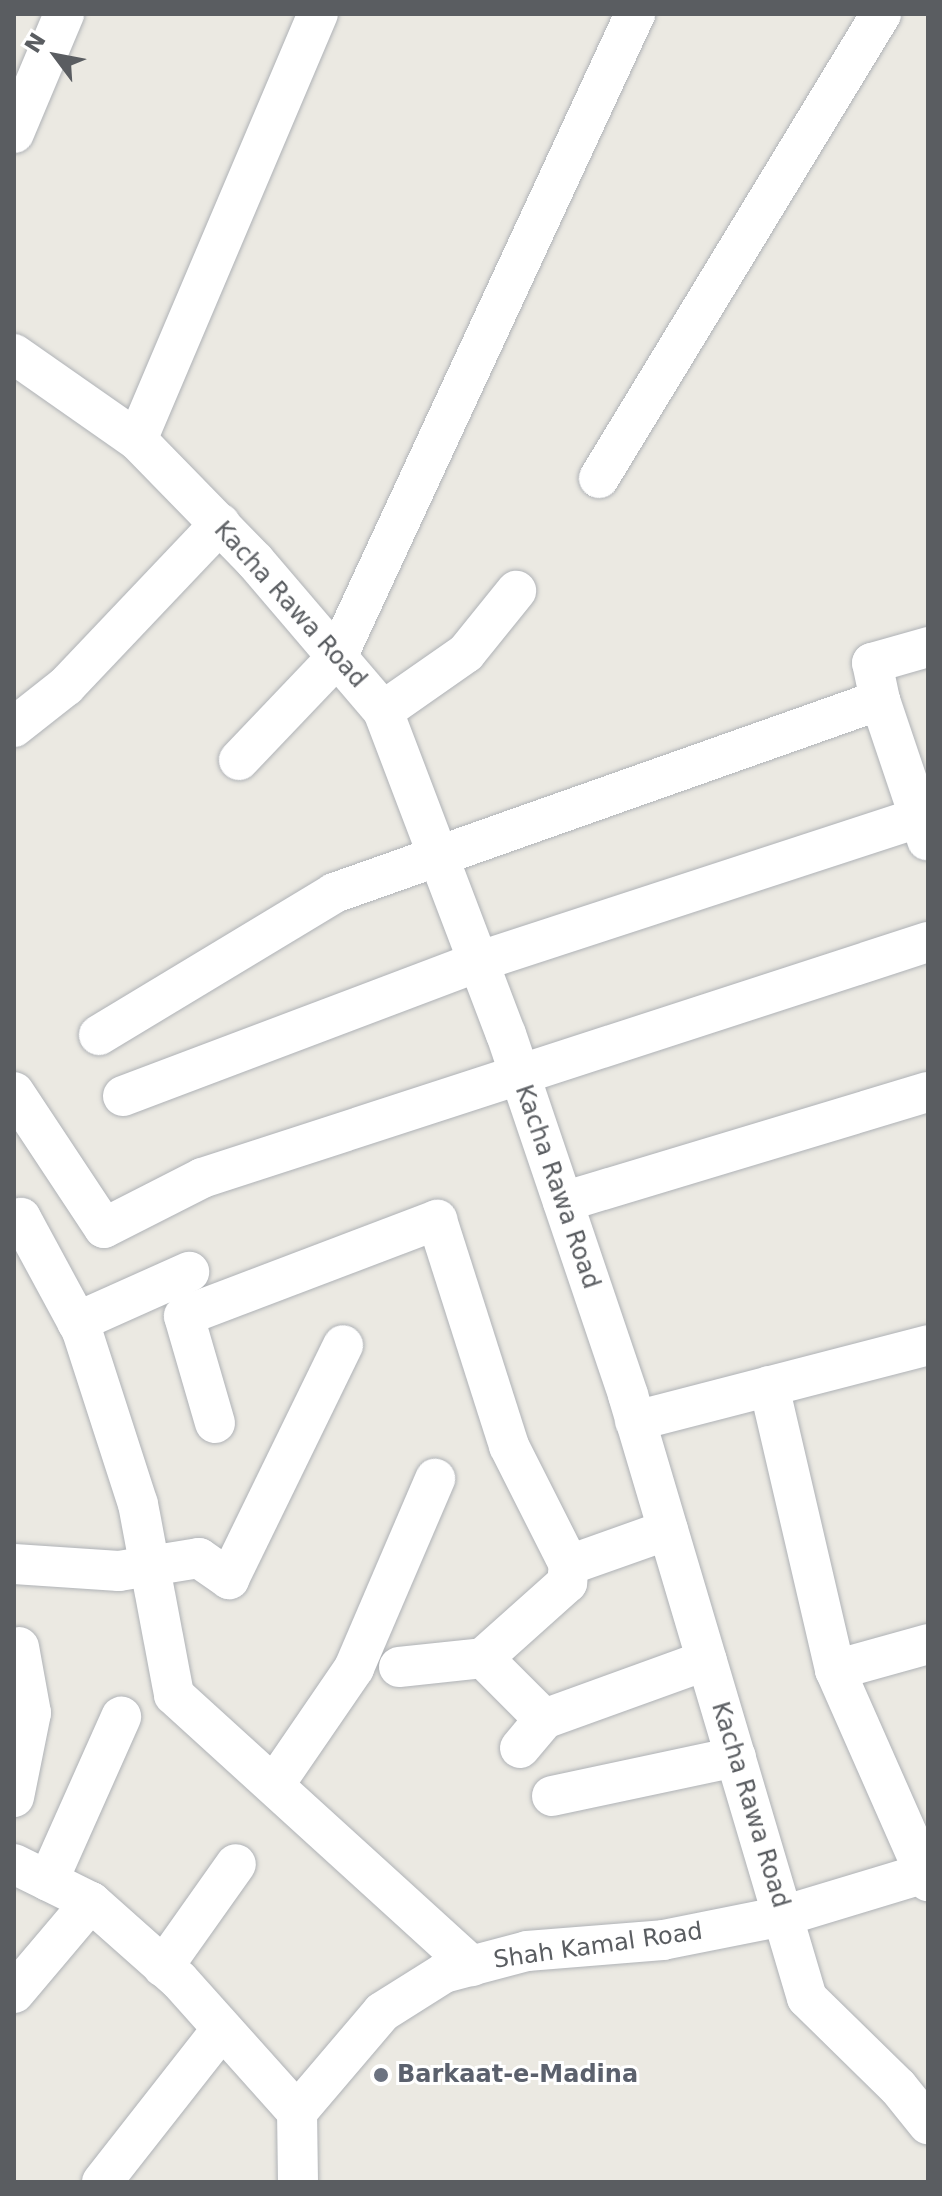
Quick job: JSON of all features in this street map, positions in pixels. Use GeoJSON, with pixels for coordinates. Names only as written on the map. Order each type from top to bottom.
{"type":"FeatureCollection","features":[{"type":"Feature","properties":{"kind":"street"},"geometry":{"type":"LineString","coordinates":[[14,133],[64,14]]}},
{"type":"Feature","properties":{"kind":"street"},"geometry":{"type":"LineString","coordinates":[[137,440],[318,14]]}},
{"type":"Feature","properties":{"kind":"street"},"geometry":{"type":"LineString","coordinates":[[239,760],[337,657],[635,14]]}},
{"type":"Feature","properties":{"kind":"street"},"geometry":{"type":"LineString","coordinates":[[599,478],[881,14]]}},
{"type":"Feature","properties":{"kind":"street","name":"Kacha Rawa Road"},"geometry":{"type":"LineString","coordinates":[[14,354],[137,440],[220,524],[383,711],[520,1075],[563,1202],[635,1421],[807,1998],[898,2087],[928,2124]]}},
{"type":"Feature","properties":{"kind":"street"},"geometry":{"type":"LineString","coordinates":[[14,727],[66,686],[220,524]]}},
{"type":"Feature","properties":{"kind":"street"},"geometry":{"type":"LineString","coordinates":[[383,711],[466,653],[516,591]]}},
{"type":"Feature","properties":{"kind":"street"},"geometry":{"type":"LineString","coordinates":[[123,1096],[477,962],[924,830],[880,700],[872,663],[928,647]]}},
{"type":"Feature","properties":{"kind":"street"},"geometry":{"type":"LineString","coordinates":[[99,1035],[334,893],[439,859],[880,700]]}},
{"type":"Feature","properties":{"kind":"street"},"geometry":{"type":"LineString","coordinates":[[14,1092],[104,1228],[202,1178],[928,942]]}},
{"type":"Feature","properties":{"kind":"street"},"geometry":{"type":"LineString","coordinates":[[563,1202],[928,1092]]}},
{"type":"Feature","properties":{"kind":"street"},"geometry":{"type":"LineString","coordinates":[[14,1219],[21,1218],[77,1322],[138,1504],[174,1695],[472,1966]]}},
{"type":"Feature","properties":{"kind":"street"},"geometry":{"type":"LineString","coordinates":[[215,1423],[184,1316],[437,1220],[509,1446],[569,1565],[567,1583],[483,1658],[399,1667]]}},
{"type":"Feature","properties":{"kind":"street"},"geometry":{"type":"LineString","coordinates":[[77,1322],[189,1272]]}},
{"type":"Feature","properties":{"kind":"street"},"geometry":{"type":"LineString","coordinates":[[14,1564],[151,1569],[199,1558],[229,1579],[343,1345]]}},
{"type":"Feature","properties":{"kind":"street"},"geometry":{"type":"LineString","coordinates":[[635,1421],[928,1345]]}},
{"type":"Feature","properties":{"kind":"street"},"geometry":{"type":"LineString","coordinates":[[769,1386],[835,1670],[926,1877]]}},
{"type":"Feature","properties":{"kind":"street"},"geometry":{"type":"LineString","coordinates":[[274,1785],[354,1668],[435,1479]]}},
{"type":"Feature","properties":{"kind":"street"},"geometry":{"type":"LineString","coordinates":[[569,1565],[668,1530]]}},
{"type":"Feature","properties":{"kind":"street"},"geometry":{"type":"LineString","coordinates":[[835,1670],[928,1644]]}},
{"type":"Feature","properties":{"kind":"street"},"geometry":{"type":"LineString","coordinates":[[14,1797],[31,1713],[19,1647]]}},
{"type":"Feature","properties":{"kind":"street"},"geometry":{"type":"LineString","coordinates":[[483,1658],[532,1734],[707,1660]]}},
{"type":"Feature","properties":{"kind":"street"},"geometry":{"type":"LineString","coordinates":[[121,1717],[31,1873],[91,1902],[163,1967],[297,2112],[298,2182]]}},
{"type":"Feature","properties":{"kind":"street"},"geometry":{"type":"LineString","coordinates":[[552,1796],[736,1757]]}},
{"type":"Feature","properties":{"kind":"street"},"geometry":{"type":"LineString","coordinates":[[163,1967],[236,1864]]}},
{"type":"Feature","properties":{"kind":"street","name":"Shah Kamal Road"},"geometry":{"type":"LineString","coordinates":[[297,2112],[382,2012],[444,1973],[527,1951],[663,1940],[783,1916],[926,1877]]}},
{"type":"Feature","properties":{"kind":"street"},"geometry":{"type":"LineString","coordinates":[[14,1993],[91,1902]]}},
{"type":"Feature","properties":{"kind":"street"},"geometry":{"type":"LineString","coordinates":[[102,2182],[222,2029]]}},
{"type":"Feature","properties":{"kind":"place","name":"Barkaat-e-Madina"},"geometry":{"type":"Point","coordinates":[381,2075]}}]}
